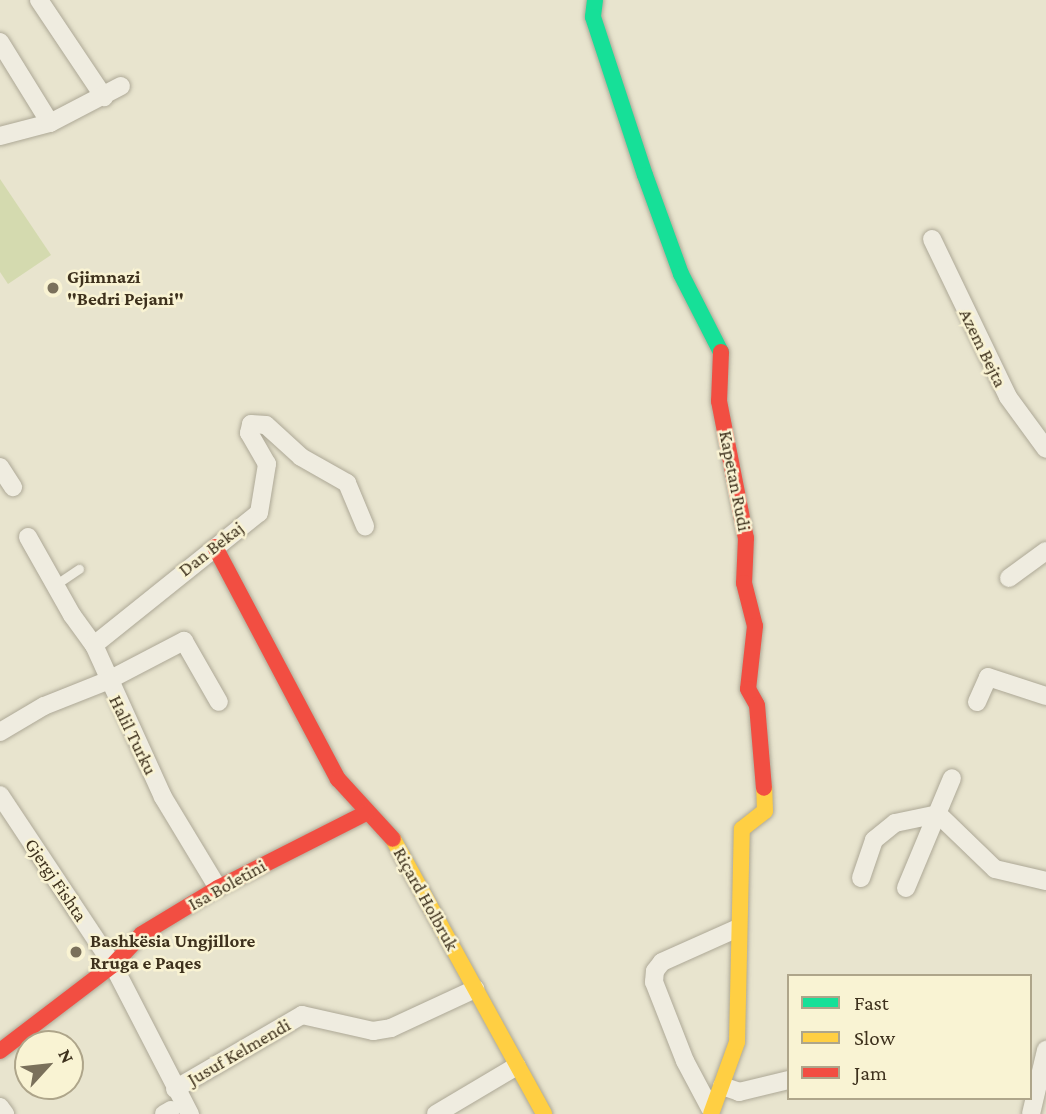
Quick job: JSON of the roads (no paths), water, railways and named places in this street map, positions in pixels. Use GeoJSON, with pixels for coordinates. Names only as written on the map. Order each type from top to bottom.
{"type":"FeatureCollection","features":[{"type":"Feature","properties":{"kind":"street","name":"Kapetan Rudi"},"geometry":{"type":"LineString","coordinates":[[595,0],[593,17],[645,175],[681,274],[721,348],[719,401],[734,473],[734,494],[743,516],[744,583],[755,625],[748,689],[757,705],[761,775],[767,800],[765,811],[742,829],[737,1042],[711,1111]]}},
{"type":"Feature","properties":{"kind":"street"},"geometry":{"type":"LineString","coordinates":[[45,2],[104,97]]}},
{"type":"Feature","properties":{"kind":"street"},"geometry":{"type":"LineString","coordinates":[[0,41],[50,123]]}},
{"type":"Feature","properties":{"kind":"street"},"geometry":{"type":"LineString","coordinates":[[0,135],[50,123],[121,86]]}},
{"type":"Feature","properties":{"kind":"street","name":"Azem Bejta"},"geometry":{"type":"LineString","coordinates":[[932,239],[1008,397],[1046,449]]}},
{"type":"Feature","properties":{"kind":"street","name":"Dan Bekaj"},"geometry":{"type":"LineString","coordinates":[[94,645],[260,513],[267,464],[248,433],[251,424],[258,421],[301,457],[346,483],[365,526]]}},
{"type":"Feature","properties":{"kind":"street"},"geometry":{"type":"LineString","coordinates":[[0,467],[13,487]]}},
{"type":"Feature","properties":{"kind":"street"},"geometry":{"type":"LineString","coordinates":[[0,732],[44,706],[107,681],[94,645],[28,537]]}},
{"type":"Feature","properties":{"kind":"street","name":"Riçard Holbruk"},"geometry":{"type":"LineString","coordinates":[[215,547],[338,779],[366,813],[392,837],[544,1114]]}},
{"type":"Feature","properties":{"kind":"street"},"geometry":{"type":"LineString","coordinates":[[1009,578],[1046,551]]}},
{"type":"Feature","properties":{"kind":"street","name":"Halil Turku"},"geometry":{"type":"LineString","coordinates":[[218,888],[163,797],[107,681],[184,641],[219,702]]}},
{"type":"Feature","properties":{"kind":"street"},"geometry":{"type":"LineString","coordinates":[[977,702],[988,677],[1046,696]]}},
{"type":"Feature","properties":{"kind":"street"},"geometry":{"type":"LineString","coordinates":[[906,887],[952,778]]}},
{"type":"Feature","properties":{"kind":"street","name":"Gjergj Fishta"},"geometry":{"type":"LineString","coordinates":[[0,795],[113,965],[190,1114]]}},
{"type":"Feature","properties":{"kind":"street","name":"Isa Boletini"},"geometry":{"type":"LineString","coordinates":[[0,1051],[113,965],[142,934],[218,888],[366,813]]}},
{"type":"Feature","properties":{"kind":"street"},"geometry":{"type":"LineString","coordinates":[[861,878],[874,840],[895,823],[938,814]]}},
{"type":"Feature","properties":{"kind":"street"},"geometry":{"type":"LineString","coordinates":[[938,814],[995,869],[1046,881]]}},
{"type":"Feature","properties":{"kind":"street","name":"Kapetan Rudi"},"geometry":{"type":"LineString","coordinates":[[711,1111],[685,1061],[654,982],[655,971],[662,962],[738,929]]}},
{"type":"Feature","properties":{"kind":"street","name":"Jusuf Kelmendi"},"geometry":{"type":"LineString","coordinates":[[175,1089],[302,1016],[373,1031],[391,1028],[475,989]]}},
{"type":"Feature","properties":{"kind":"street"},"geometry":{"type":"LineString","coordinates":[[1031,1114],[1046,1050]]}},
{"type":"Feature","properties":{"kind":"street"},"geometry":{"type":"LineString","coordinates":[[441,1113],[517,1066]]}},
{"type":"Feature","properties":{"kind":"street"},"geometry":{"type":"LineString","coordinates":[[722,1086],[739,1092],[787,1080]]}},
{"type":"Feature","properties":{"kind":"street"},"geometry":{"type":"LineString","coordinates":[[0,1107],[5,1114]]}},
{"type":"Feature","properties":{"kind":"lane"},"geometry":{"type":"LineString","coordinates":[[55,585],[79,569]]}},
{"type":"Feature","properties":{"kind":"place","name":"Gjimnazi \"Bedri Pejani\""},"geometry":{"type":"Point","coordinates":[53,288]}},
{"type":"Feature","properties":{"kind":"place","name":"Bashkësia Ungjillore Rruga e Paqes"},"geometry":{"type":"Point","coordinates":[76,952]}}]}
